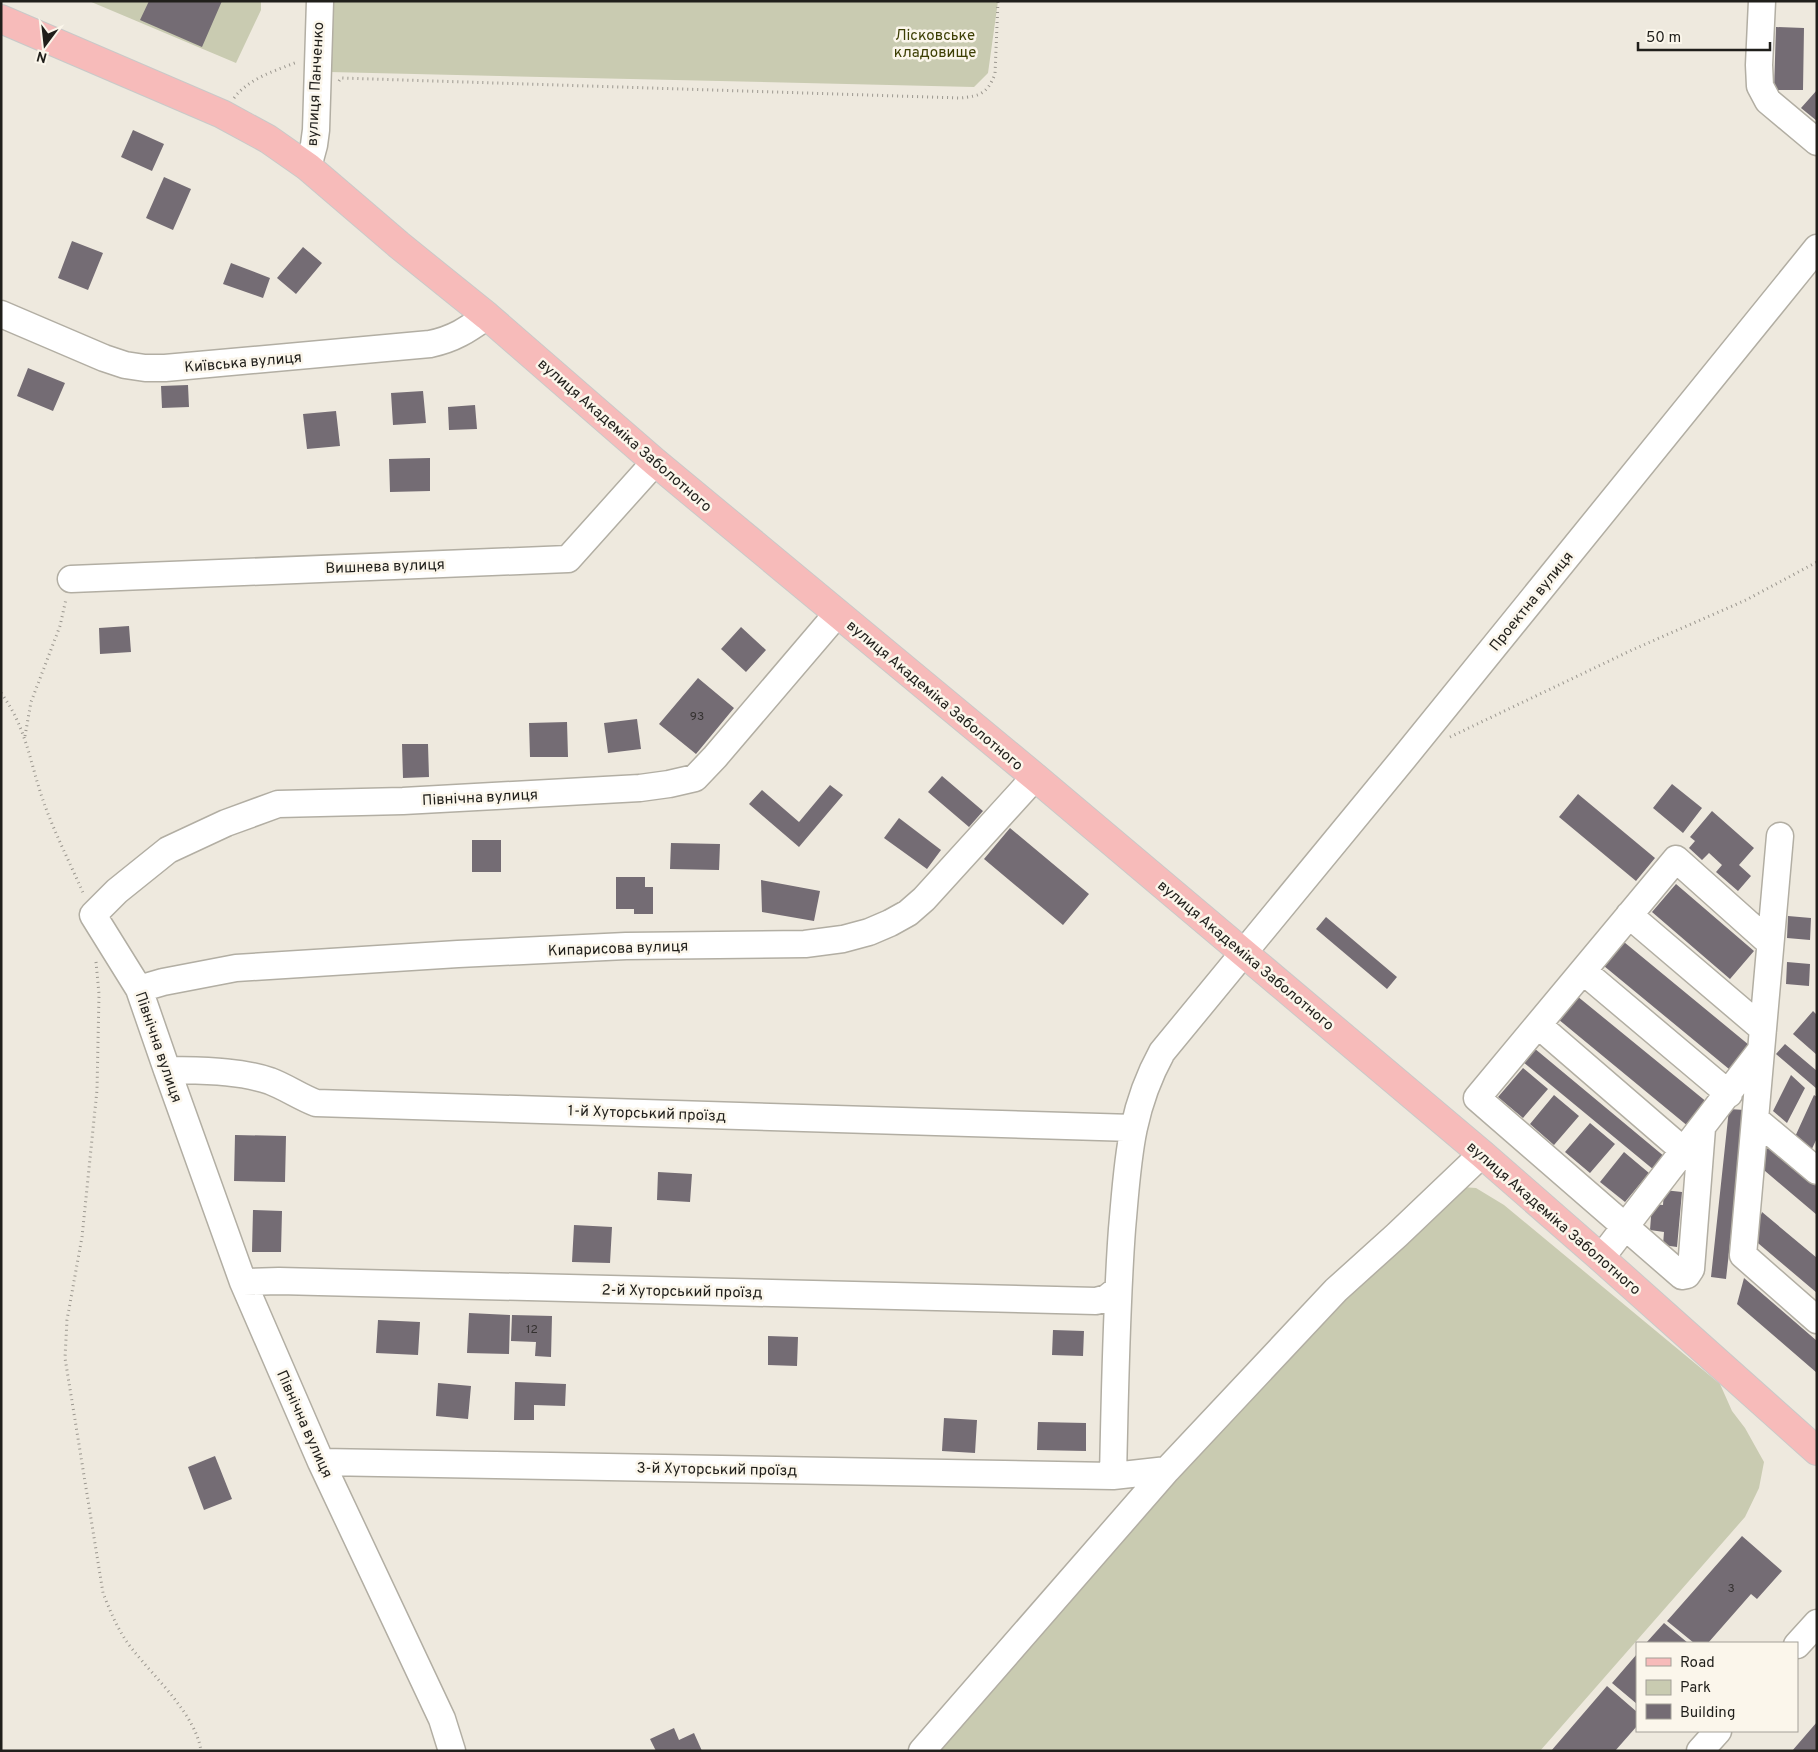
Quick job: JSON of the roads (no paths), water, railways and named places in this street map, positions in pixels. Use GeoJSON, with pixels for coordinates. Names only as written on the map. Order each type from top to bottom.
{"type":"FeatureCollection","features":[{"type":"Feature","properties":{"kind":"main road","name":"вулиця Академіка Заболотного"},"geometry":{"type":"LineString","coordinates":[[1,20],[222,114],[268,139],[308,166],[399,245],[487,316],[655,462],[1035,777],[1482,1154],[1817,1451]]}},
{"type":"Feature","properties":{"kind":"street","name":"вулиця Панченко"},"geometry":{"type":"LineString","coordinates":[[308,166],[316,130],[320,1]]}},
{"type":"Feature","properties":{"kind":"street"},"geometry":{"type":"LineString","coordinates":[[1762,1],[1760,86],[1768,101],[1817,142]]}},
{"type":"Feature","properties":{"kind":"street","name":"Проектна вулиця"},"geometry":{"type":"LineString","coordinates":[[1113,1476],[1117,1290],[1132,1128],[1144,1089],[1162,1052],[1242,952],[1403,759],[1817,248]]}},
{"type":"Feature","properties":{"kind":"street","name":"Київська вулиця"},"geometry":{"type":"LineString","coordinates":[[1,314],[104,358],[126,365],[145,368],[165,368],[430,344],[448,340],[462,334],[487,316]]}},
{"type":"Feature","properties":{"kind":"street","name":"Вишнева вулиця"},"geometry":{"type":"LineString","coordinates":[[71,578],[568,559],[655,462]]}},
{"type":"Feature","properties":{"kind":"street","name":"Північна вулиця"},"geometry":{"type":"LineString","coordinates":[[452,1751],[442,1719],[321,1462],[243,1282],[139,989],[93,915],[117,891],[168,850],[226,823],[278,804],[403,801],[640,788],[695,778],[837,614]]}},
{"type":"Feature","properties":{"kind":"street","name":"Кипарисова вулиця"},"geometry":{"type":"LineString","coordinates":[[139,989],[163,982],[236,968],[626,946],[805,944],[869,932],[908,913],[924,899],[1035,777]]}},
{"type":"Feature","properties":{"kind":"street"},"geometry":{"type":"LineString","coordinates":[[1780,836],[1743,1256],[1817,1320]]}},
{"type":"Feature","properties":{"kind":"street"},"geometry":{"type":"LineString","coordinates":[[1702,1128],[1691,1269],[1689,1274],[1684,1276],[1679,1274],[1477,1098],[1676,859],[1770,943]]}},
{"type":"Feature","properties":{"kind":"street"},"geometry":{"type":"LineString","coordinates":[[1629,915],[1762,1040]]}},
{"type":"Feature","properties":{"kind":"street"},"geometry":{"type":"LineString","coordinates":[[1583,971],[1729,1094]]}},
{"type":"Feature","properties":{"kind":"street"},"geometry":{"type":"LineString","coordinates":[[1538,1025],[1684,1151]]}},
{"type":"Feature","properties":{"kind":"street"},"geometry":{"type":"LineString","coordinates":[[1601,1258],[1729,1094],[1762,1040]]}},
{"type":"Feature","properties":{"kind":"street","name":"1-й Хуторський проїзд"},"geometry":{"type":"LineString","coordinates":[[167,1070],[242,1074],[272,1082],[300,1098],[316,1103],[1132,1128]]}},
{"type":"Feature","properties":{"kind":"street"},"geometry":{"type":"LineString","coordinates":[[1755,1119],[1817,1172]]}},
{"type":"Feature","properties":{"kind":"street"},"geometry":{"type":"LineString","coordinates":[[922,1751],[1166,1470],[1336,1290],[1482,1154]]}},
{"type":"Feature","properties":{"kind":"street","name":"2-й Хуторський проїзд"},"geometry":{"type":"LineString","coordinates":[[243,1282],[299,1281],[1096,1301],[1107,1298],[1117,1290]]}},
{"type":"Feature","properties":{"kind":"street","name":"3-й Хуторський проїзд"},"geometry":{"type":"LineString","coordinates":[[321,1462],[1113,1476],[1166,1470]]}},
{"type":"Feature","properties":{"kind":"street"},"geometry":{"type":"LineString","coordinates":[[1798,1644],[1817,1623]]}},
{"type":"Feature","properties":{"kind":"park label","name":"Лісковське кладовище"},"geometry":{"type":"Point","coordinates":[935,44]}}]}
